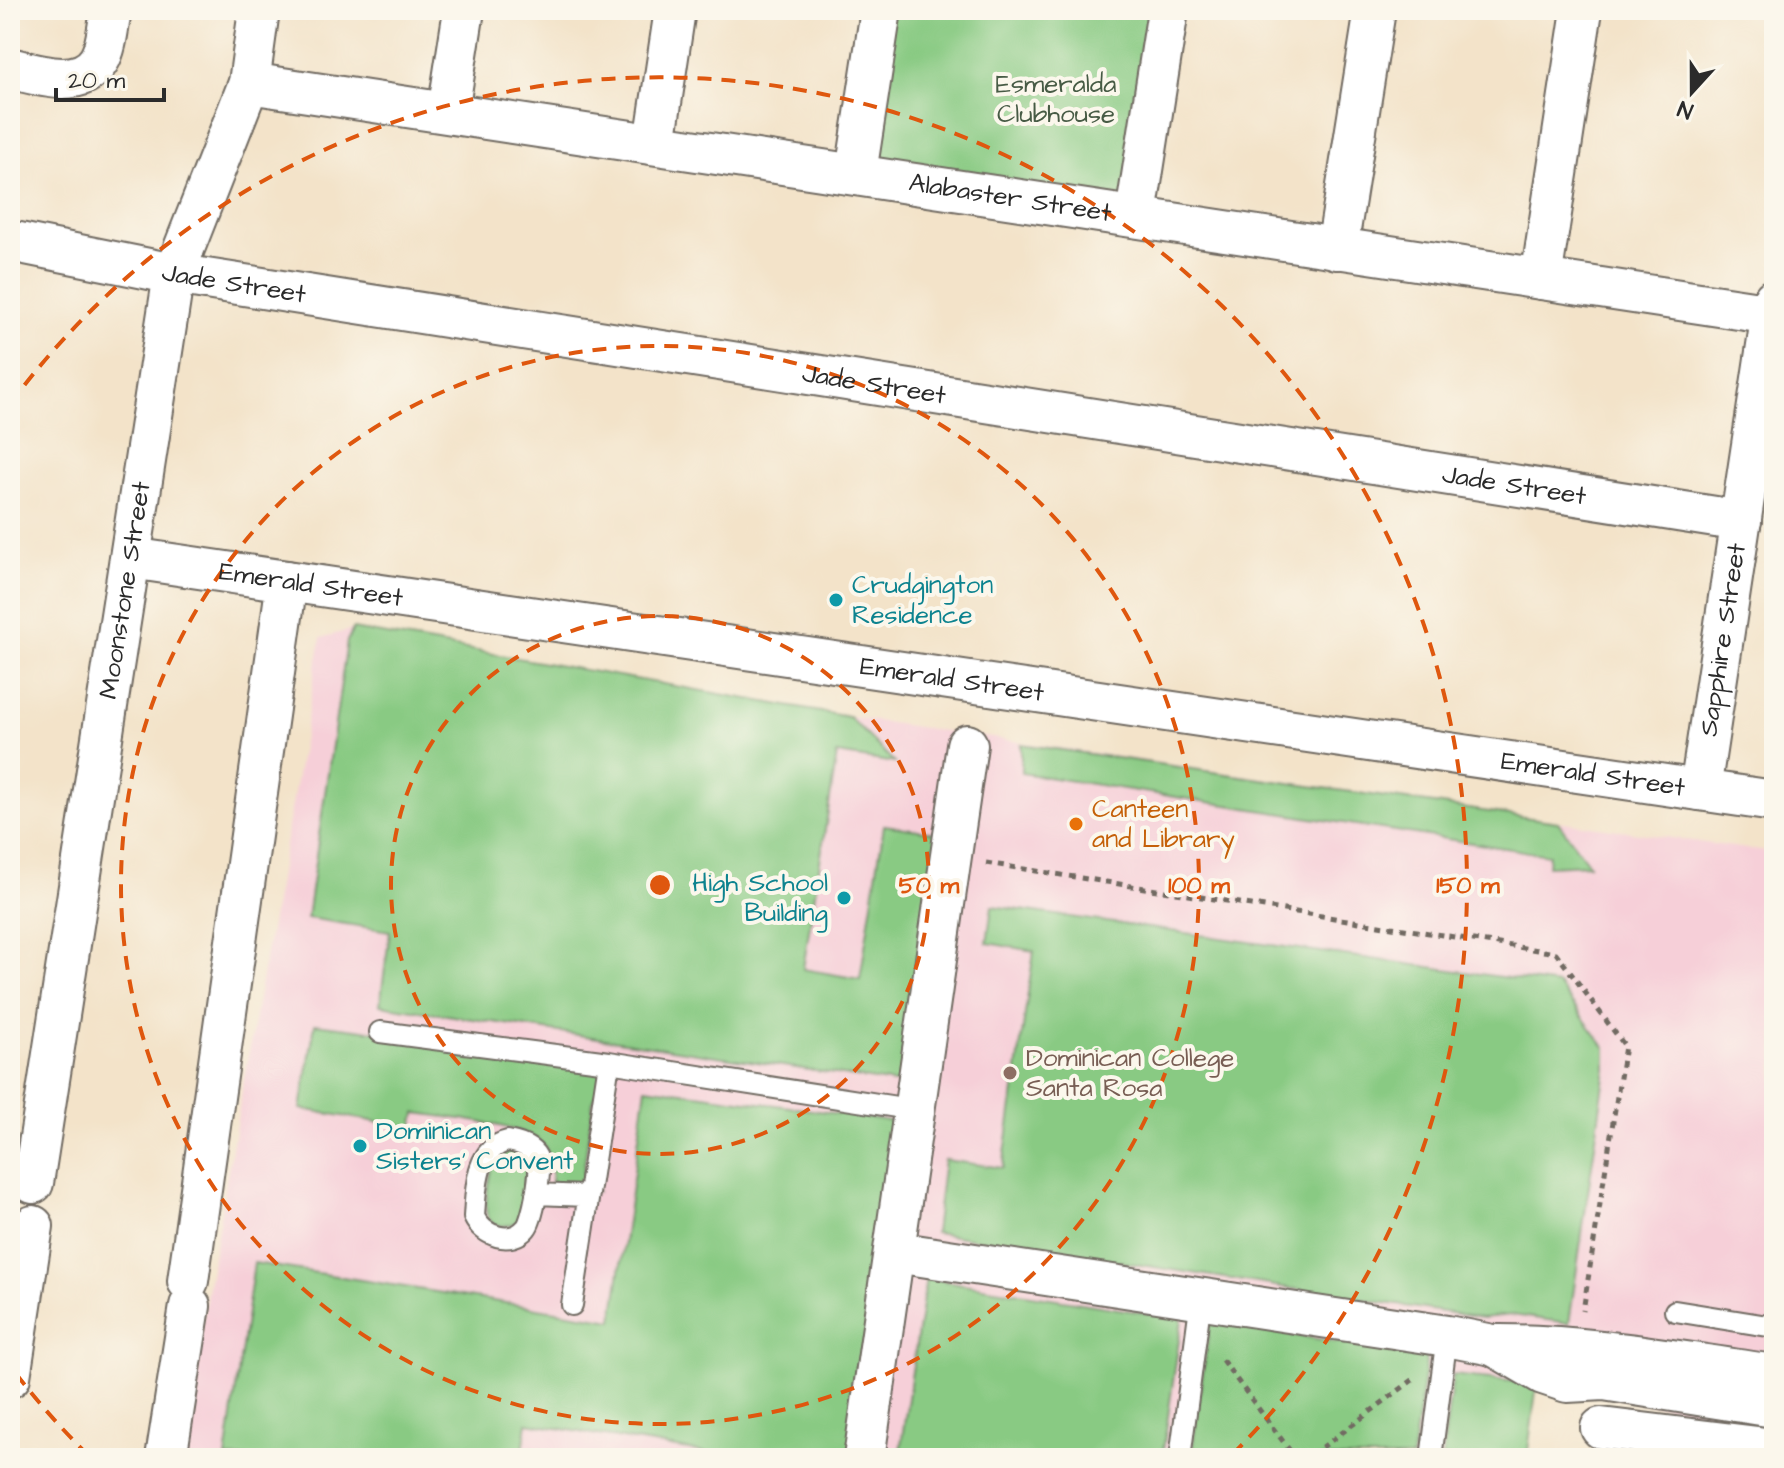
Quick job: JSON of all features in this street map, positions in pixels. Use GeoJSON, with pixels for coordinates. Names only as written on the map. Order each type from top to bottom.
{"type":"FeatureCollection","features":[{"type":"Feature","properties":{"kind":"street"},"geometry":{"type":"LineString","coordinates":[[10,68],[56,80],[89,72],[101,59],[111,10]]}},
{"type":"Feature","properties":{"kind":"street","name":"Moonstone Street"},"geometry":{"type":"LineString","coordinates":[[33,1183],[174,274],[249,83],[259,10]]}},
{"type":"Feature","properties":{"kind":"street"},"geometry":{"type":"LineString","coordinates":[[448,112],[464,10]]}},
{"type":"Feature","properties":{"kind":"street"},"geometry":{"type":"LineString","coordinates":[[655,143],[675,10]]}},
{"type":"Feature","properties":{"kind":"street"},"geometry":{"type":"LineString","coordinates":[[856,173],[881,10]]}},
{"type":"Feature","properties":{"kind":"street"},"geometry":{"type":"LineString","coordinates":[[1136,215],[1168,10]]}},
{"type":"Feature","properties":{"kind":"street"},"geometry":{"type":"LineString","coordinates":[[1337,249],[1375,10]]}},
{"type":"Feature","properties":{"kind":"street"},"geometry":{"type":"LineString","coordinates":[[1541,279],[1582,10]]}},
{"type":"Feature","properties":{"kind":"street","name":"Alabaster Street"},"geometry":{"type":"LineString","coordinates":[[249,83],[1136,215],[1541,279],[1773,306]]}},
{"type":"Feature","properties":{"kind":"street","name":"Jade Street"},"geometry":{"type":"LineString","coordinates":[[11,248],[1741,521]]}},
{"type":"Feature","properties":{"kind":"street","name":"Sapphire Street"},"geometry":{"type":"LineString","coordinates":[[1700,790],[1773,306]]}},
{"type":"Feature","properties":{"kind":"street","name":"Emerald Street"},"geometry":{"type":"LineString","coordinates":[[131,558],[1774,801]]}},
{"type":"Feature","properties":{"kind":"street"},"geometry":{"type":"LineString","coordinates":[[166,1458],[287,581]]}},
{"type":"Feature","properties":{"kind":"street"},"geometry":{"type":"LineString","coordinates":[[864,1458],[967,745]]}},
{"type":"Feature","properties":{"kind":"street"},"geometry":{"type":"LineString","coordinates":[[10,1377],[33,1226]]}},
{"type":"Feature","properties":{"kind":"street"},"geometry":{"type":"LineString","coordinates":[[895,1252],[1199,1313],[1446,1347],[1493,1345],[1543,1374],[1567,1382],[1606,1366],[1774,1375]]}},
{"type":"Feature","properties":{"kind":"street"},"geometry":{"type":"LineString","coordinates":[[1606,1366],[1774,1407]]}},
{"type":"Feature","properties":{"kind":"street"},"geometry":{"type":"LineString","coordinates":[[1606,1366],[1598,1443],[1774,1449]]}},
{"type":"Feature","properties":{"kind":"lane"},"geometry":{"type":"LineString","coordinates":[[380,1032],[609,1062],[916,1110]]}},
{"type":"Feature","properties":{"kind":"lane"},"geometry":{"type":"LineString","coordinates":[[572,1305],[609,1062]]}},
{"type":"Feature","properties":{"kind":"lane"},"geometry":{"type":"LineString","coordinates":[[517,1142],[533,1152],[539,1168],[536,1194],[530,1221],[517,1235],[507,1238],[494,1236],[478,1226],[474,1217],[481,1163],[499,1143],[517,1142]]}},
{"type":"Feature","properties":{"kind":"lane"},"geometry":{"type":"LineString","coordinates":[[536,1194],[587,1196]]}},
{"type":"Feature","properties":{"kind":"lane"},"geometry":{"type":"LineString","coordinates":[[1675,1311],[1774,1327]]}},
{"type":"Feature","properties":{"kind":"lane"},"geometry":{"type":"LineString","coordinates":[[1180,1458],[1199,1313]]}},
{"type":"Feature","properties":{"kind":"lane"},"geometry":{"type":"LineString","coordinates":[[1431,1458],[1446,1347]]}},
{"type":"Feature","properties":{"kind":"path"},"geometry":{"type":"LineString","coordinates":[[972,860],[1556,953],[1625,1046],[1582,1318]]}},
{"type":"Feature","properties":{"kind":"path"},"geometry":{"type":"LineString","coordinates":[[1199,1313],[1291,1455],[1312,1456],[1446,1347]]}},
{"type":"Feature","properties":{"kind":"shaded area","name":"Dominican College Santa Rosa"},"geometry":{"type":"Polygon","coordinates":[[[353,629],[849,717],[1774,853],[1774,1426],[1537,1384],[1527,1458],[184,1458],[207,1292],[321,638],[353,629]]]}},
{"type":"Feature","properties":{"kind":"green space","name":"Esmeralda Clubhouse"},"geometry":{"type":"Polygon","coordinates":[[[891,10],[1161,10],[1131,199],[867,164],[891,10]]]}},
{"type":"Feature","properties":{"kind":"green space"},"geometry":{"type":"Polygon","coordinates":[[[353,629],[849,717],[895,763],[837,754],[803,969],[860,979],[884,825],[959,836],[921,1087],[380,1005],[390,931],[307,918],[347,641],[353,629]]]}},
{"type":"Feature","properties":{"kind":"green space"},"geometry":{"type":"Polygon","coordinates":[[[1021,744],[1558,822],[1589,864],[1548,866],[1549,855],[1021,773],[1021,744]]]}},
{"type":"Feature","properties":{"kind":"green space"},"geometry":{"type":"Polygon","coordinates":[[[992,906],[1558,985],[1606,1048],[1606,1069],[1569,1323],[1512,1315],[1482,1318],[935,1233],[944,1160],[1003,1168],[1034,951],[987,943],[992,906]]]}},
{"type":"Feature","properties":{"kind":"green space"},"geometry":{"type":"Polygon","coordinates":[[[315,1024],[616,1061],[593,1101],[583,1174],[597,1191],[551,1184],[551,1165],[544,1146],[535,1138],[511,1129],[416,1113],[413,1128],[301,1109],[315,1024]]]}},
{"type":"Feature","properties":{"kind":"green space"},"geometry":{"type":"Polygon","coordinates":[[[646,1087],[913,1124],[863,1458],[736,1458],[527,1423],[522,1458],[226,1458],[254,1263],[613,1320],[646,1087]]]}},
{"type":"Feature","properties":{"kind":"green space"},"geometry":{"type":"Polygon","coordinates":[[[508,1151],[524,1157],[529,1169],[520,1219],[502,1226],[489,1220],[487,1197],[493,1163],[508,1151]]]}},
{"type":"Feature","properties":{"kind":"green space"},"geometry":{"type":"Polygon","coordinates":[[[926,1278],[1182,1319],[1162,1458],[899,1458],[926,1278]]]}},
{"type":"Feature","properties":{"kind":"green space"},"geometry":{"type":"Polygon","coordinates":[[[1210,1322],[1427,1356],[1412,1458],[1191,1458],[1210,1322]]]}},
{"type":"Feature","properties":{"kind":"green space"},"geometry":{"type":"Polygon","coordinates":[[[1453,1375],[1537,1384],[1527,1458],[1442,1458],[1453,1375]]]}},
{"type":"Feature","properties":{"kind":"place","name":"Crudgington Residence"},"geometry":{"type":"Point","coordinates":[836,600]}},
{"type":"Feature","properties":{"kind":"place","name":"Canteen and Library"},"geometry":{"type":"Point","coordinates":[1076,824]}},
{"type":"Feature","properties":{"kind":"place","name":"High School Building"},"geometry":{"type":"Point","coordinates":[844,898]}},
{"type":"Feature","properties":{"kind":"place","name":"Dominican College Santa Rosa"},"geometry":{"type":"Point","coordinates":[1010,1073]}},
{"type":"Feature","properties":{"kind":"place","name":"Dominican Sisters' Convent"},"geometry":{"type":"Point","coordinates":[360,1146]}}]}
